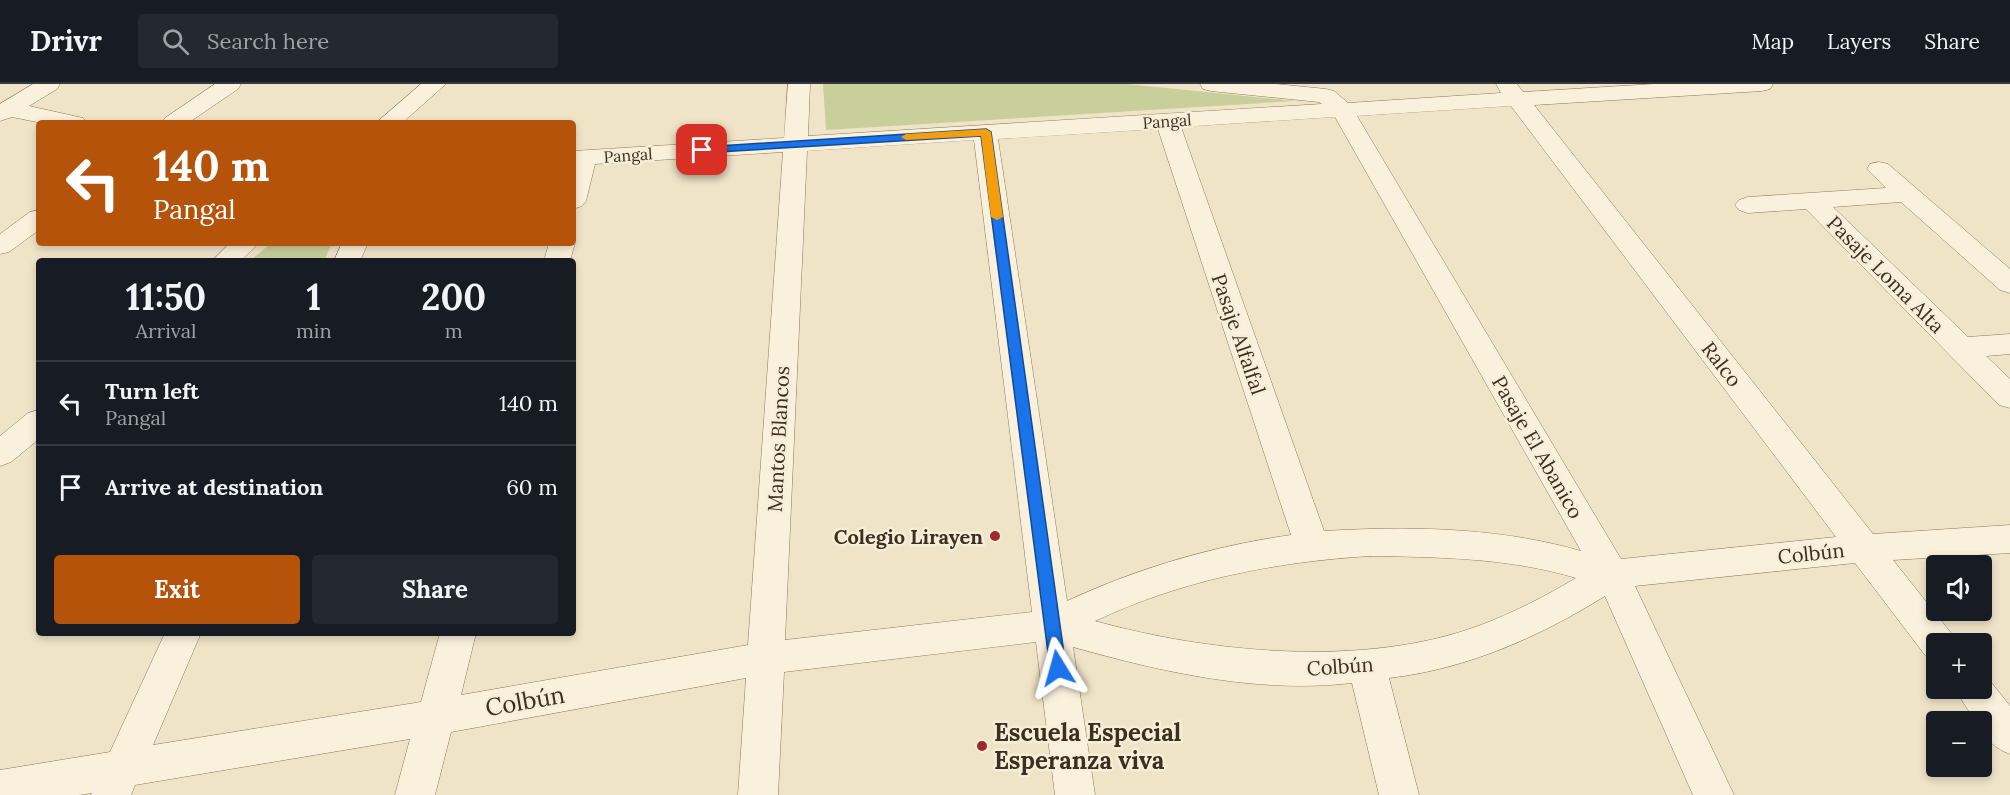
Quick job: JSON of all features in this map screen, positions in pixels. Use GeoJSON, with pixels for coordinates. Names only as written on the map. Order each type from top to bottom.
{"type":"FeatureCollection","features":[{"type":"Feature","properties":{"kind":"street"},"geometry":{"type":"LineString","coordinates":[[4,112],[49,84]]}},
{"type":"Feature","properties":{"kind":"street"},"geometry":{"type":"LineString","coordinates":[[177,120],[230,84]]}},
{"type":"Feature","properties":{"kind":"street"},"geometry":{"type":"LineString","coordinates":[[392,120],[435,84]]}},
{"type":"Feature","properties":{"kind":"street","name":"Mantos Blancos"},"geometry":{"type":"LineString","coordinates":[[758,795],[799,84]]}},
{"type":"Feature","properties":{"kind":"street"},"geometry":{"type":"LineString","coordinates":[[1211,84],[1326,96],[1342,110]]}},
{"type":"Feature","properties":{"kind":"street","name":"Pangal"},"geometry":{"type":"LineString","coordinates":[[579,158],[1342,110],[1511,91],[1762,84]]}},
{"type":"Feature","properties":{"kind":"street","name":"Ralco"},"geometry":{"type":"LineString","coordinates":[[1511,91],[1930,633]]}},
{"type":"Feature","properties":{"kind":"street","name":"Pasaje El Abanico"},"geometry":{"type":"LineString","coordinates":[[1342,110],[1612,574],[1714,795]]}},
{"type":"Feature","properties":{"kind":"street"},"geometry":{"type":"LineString","coordinates":[[4,112],[56,120]]}},
{"type":"Feature","properties":{"kind":"street","name":"Pasaje Alfalfal"},"geometry":{"type":"LineString","coordinates":[[1167,121],[1312,546]]}},
{"type":"Feature","properties":{"kind":"street"},"geometry":{"type":"LineString","coordinates":[[986,132],[1075,795]]}},
{"type":"Feature","properties":{"kind":"street"},"geometry":{"type":"LineString","coordinates":[[576,180],[579,158]]}},
{"type":"Feature","properties":{"kind":"street"},"geometry":{"type":"LineString","coordinates":[[1879,169],[2010,284]]}},
{"type":"Feature","properties":{"kind":"street","name":"Pasaje Loma Alta"},"geometry":{"type":"LineString","coordinates":[[1748,205],[1908,194]]}},
{"type":"Feature","properties":{"kind":"street","name":"Pasaje Loma Alta"},"geometry":{"type":"LineString","coordinates":[[1811,199],[2010,397]]}},
{"type":"Feature","properties":{"kind":"street"},"geometry":{"type":"LineString","coordinates":[[0,246],[36,220]]}},
{"type":"Feature","properties":{"kind":"street"},"geometry":{"type":"LineString","coordinates":[[228,258],[242,246]]}},
{"type":"Feature","properties":{"kind":"street","name":"Pasaje Loma Alta"},"geometry":{"type":"LineString","coordinates":[[1961,348],[2010,344]]}},
{"type":"Feature","properties":{"kind":"street"},"geometry":{"type":"LineString","coordinates":[[0,454],[36,424]]}},
{"type":"Feature","properties":{"kind":"street","name":"Colbún"},"geometry":{"type":"LineString","coordinates":[[0,789],[117,782],[436,717],[766,658],[1052,625],[1103,601],[1154,581],[1248,556],[1312,546],[1370,542],[1430,543],[1491,548],[1553,557],[1612,574],[1864,548],[2010,539]]}},
{"type":"Feature","properties":{"kind":"street","name":"Colbún"},"geometry":{"type":"LineString","coordinates":[[1052,625],[1112,644],[1175,658],[1229,665],[1305,669],[1367,665],[1427,656],[1484,642],[1534,622],[1579,598],[1612,574]]}},
{"type":"Feature","properties":{"kind":"street"},"geometry":{"type":"LineString","coordinates":[[117,782],[182,636]]}},
{"type":"Feature","properties":{"kind":"street"},"geometry":{"type":"LineString","coordinates":[[415,795],[457,636]]}},
{"type":"Feature","properties":{"kind":"street"},"geometry":{"type":"LineString","coordinates":[[1367,665],[1400,795]]}},
{"type":"Feature","properties":{"kind":"street"},"geometry":{"type":"LineString","coordinates":[[1981,699],[2010,736]]}},
{"type":"Feature","properties":{"kind":"green space"},"geometry":{"type":"Polygon","coordinates":[[[823,84],[1127,84],[1295,101],[826,130],[823,84]]]}},
{"type":"Feature","properties":{"kind":"green space"},"geometry":{"type":"Polygon","coordinates":[[[268,246],[331,246],[325,258],[254,258],[268,246]]]}},
{"type":"Feature","properties":{"kind":"slow traffic"},"geometry":{"type":"LineString","coordinates":[[906,137],[986,132],[997,217]]}},
{"type":"Feature","properties":{"kind":"place","name":"Colegio Lirayen"},"geometry":{"type":"Point","coordinates":[995,536]}},
{"type":"Feature","properties":{"kind":"place","name":"Escuela Especial Esperanza viva"},"geometry":{"type":"Point","coordinates":[982,746]}},
{"type":"Feature","properties":{"kind":"route"},"geometry":{"type":"LineString","coordinates":[[702,150],[986,132],[1058,668]]}}]}
